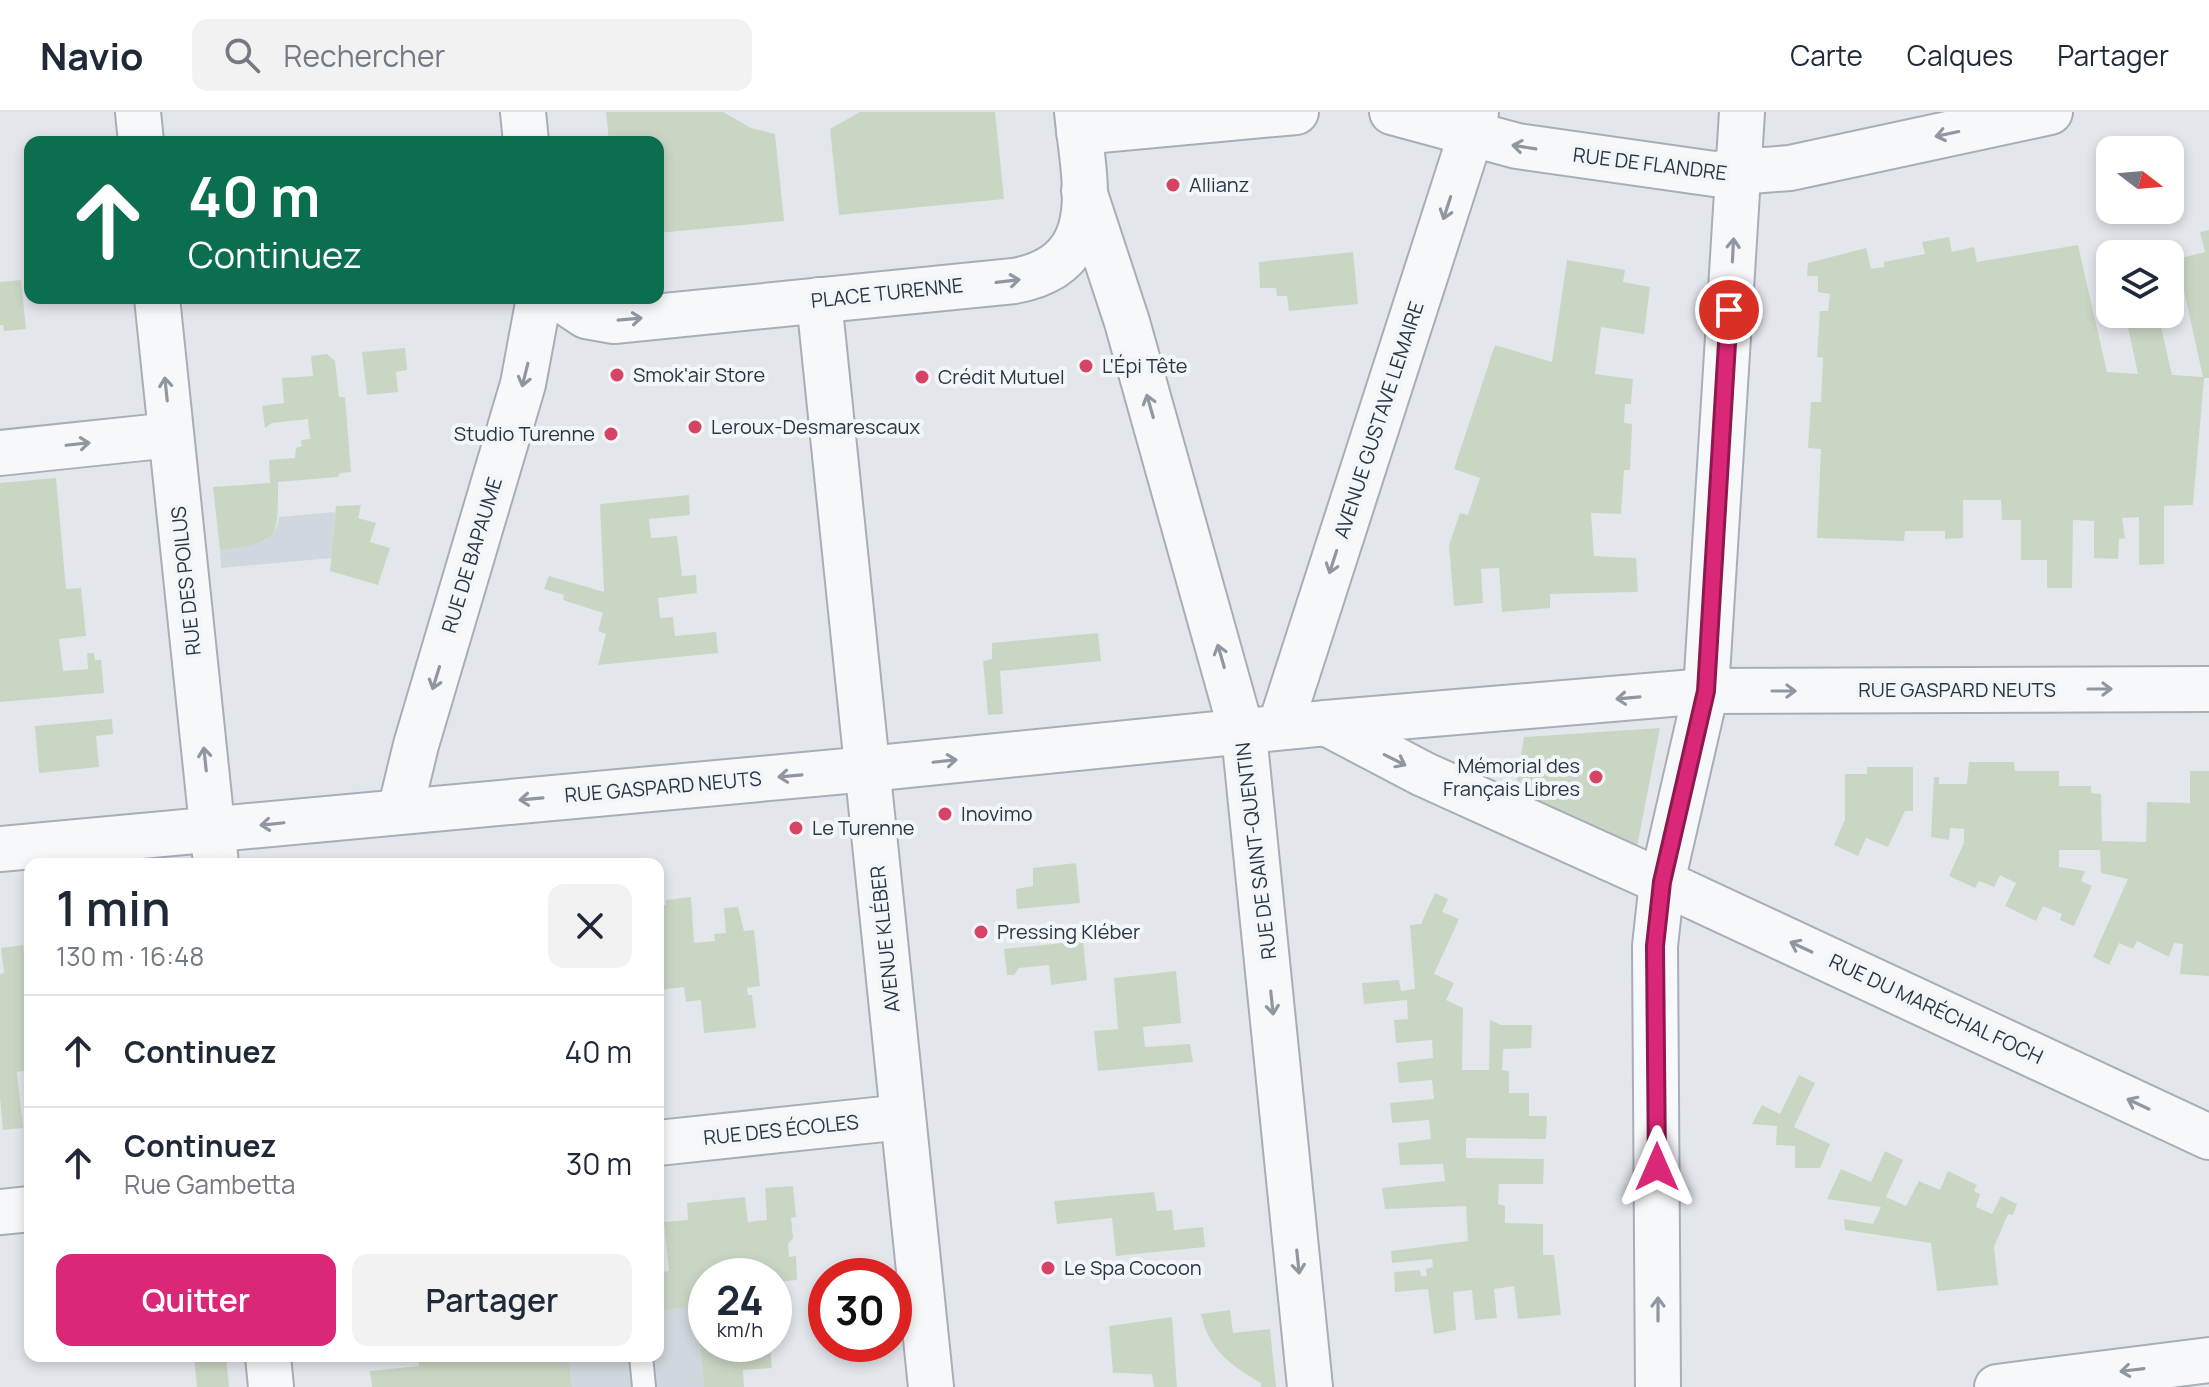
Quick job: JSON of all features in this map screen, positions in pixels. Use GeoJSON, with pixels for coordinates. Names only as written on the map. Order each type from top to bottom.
{"type":"FeatureCollection","features":[{"type":"Feature","properties":{"kind":"street"},"geometry":{"type":"LineString","coordinates":[[138,112],[140,136]]}},
{"type":"Feature","properties":{"kind":"street"},"geometry":{"type":"LineString","coordinates":[[523,112],[525,136]]}},
{"type":"Feature","properties":{"kind":"street"},"geometry":{"type":"LineString","coordinates":[[1078,122],[1296,112]]}},
{"type":"Feature","properties":{"kind":"street","name":"RUE DE FLANDRE"},"geometry":{"type":"LineString","coordinates":[[1392,112],[1474,123],[1517,146],[1696,173],[1737,174],[1790,168],[2050,112]]}},
{"type":"Feature","properties":{"kind":"street"},"geometry":{"type":"LineString","coordinates":[[1658,1387],[1655,946],[1662,882],[1706,691],[1742,112]]}},
{"type":"Feature","properties":{"kind":"street","name":"PLACE TURENNE"},"geometry":{"type":"LineString","coordinates":[[568,304],[586,316],[614,321],[1014,281],[1039,275],[1056,266],[1076,242],[1085,216],[1078,122]]}},
{"type":"Feature","properties":{"kind":"street","name":"AVENUE GUSTAVE LEMAIRE"},"geometry":{"type":"LineString","coordinates":[[1261,729],[1474,123]]}},
{"type":"Feature","properties":{"kind":"street","name":"RUE DE SAINT-QUENTIN"},"geometry":{"type":"LineString","coordinates":[[1084,191],[1261,729],[1250,771],[1310,1387]]}},
{"type":"Feature","properties":{"kind":"street","name":"AVENUE KLÉBER"},"geometry":{"type":"LineString","coordinates":[[819,300],[931,1387]]}},
{"type":"Feature","properties":{"kind":"street","name":"RUE DES POILUS"},"geometry":{"type":"LineString","coordinates":[[158,304],[214,847]]}},
{"type":"Feature","properties":{"kind":"street","name":"RUE DE BAPAUME"},"geometry":{"type":"LineString","coordinates":[[400,811],[416,745],[523,384],[538,304]]}},
{"type":"Feature","properties":{"kind":"street"},"geometry":{"type":"LineString","coordinates":[[0,453],[171,435]]}},
{"type":"Feature","properties":{"kind":"street","name":"RUE GASPARD NEUTS"},"geometry":{"type":"LineString","coordinates":[[0,849],[214,847],[400,811],[868,769],[1326,723],[1706,691],[2209,689]]}},
{"type":"Feature","properties":{"kind":"street","name":"RUE DU MARÉCHAL FOCH"},"geometry":{"type":"LineString","coordinates":[[1326,723],[1423,774],[2209,1137]]}},
{"type":"Feature","properties":{"kind":"street","name":"RUE DES ÉCOLES"},"geometry":{"type":"LineString","coordinates":[[664,1142],[903,1117]]}},
{"type":"Feature","properties":{"kind":"street"},"geometry":{"type":"LineString","coordinates":[[0,1212],[24,1210]]}},
{"type":"Feature","properties":{"kind":"street"},"geometry":{"type":"LineString","coordinates":[[1997,1387],[2209,1360]]}},
{"type":"Feature","properties":{"kind":"street"},"geometry":{"type":"LineString","coordinates":[[269,1362],[271,1387]]}},
{"type":"Feature","properties":{"kind":"lane"},"geometry":{"type":"LineString","coordinates":[[642,1362],[644,1387]]}},
{"type":"Feature","properties":{"kind":"shaded area"},"geometry":{"type":"Polygon","coordinates":[[[335,512],[332,558],[221,568],[220,550],[265,541],[277,527],[279,517],[335,512]]]}},
{"type":"Feature","properties":{"kind":"shaded area"},"geometry":{"type":"Polygon","coordinates":[[[688,1305],[688,1362],[702,1362],[704,1387],[572,1387],[570,1362],[664,1362],[664,1310],[684,1308],[688,1305]]]}},
{"type":"Feature","properties":{"kind":"green space"},"geometry":{"type":"Polygon","coordinates":[[[606,112],[723,112],[751,128],[775,134],[784,221],[664,232],[664,136],[608,136],[606,112]]]}},
{"type":"Feature","properties":{"kind":"green space"},"geometry":{"type":"Polygon","coordinates":[[[860,112],[995,112],[1004,199],[839,215],[830,129],[860,112]]]}},
{"type":"Feature","properties":{"kind":"green space"},"geometry":{"type":"Polygon","coordinates":[[[2209,230],[2209,378],[2204,378],[2193,505],[2164,506],[2164,564],[2139,565],[2139,517],[2122,518],[2125,538],[2119,539],[2118,559],[2094,558],[2094,521],[2073,520],[2072,588],[2047,588],[2047,560],[2021,560],[2021,520],[2002,520],[2001,500],[1963,500],[1963,538],[1945,539],[1945,531],[1905,531],[1904,541],[1817,538],[1821,449],[1808,448],[1811,402],[1821,402],[1823,358],[1817,357],[1820,311],[1828,311],[1830,294],[1818,292],[1818,276],[1807,276],[1808,263],[1866,248],[1871,269],[1884,267],[1884,262],[1925,254],[1922,242],[1949,237],[1952,252],[1974,247],[1977,262],[2078,245],[2107,372],[2138,374],[2128,328],[2161,328],[2172,375],[2203,377],[2184,291],[2184,257],[2205,252],[2200,232],[2209,230]]]}},
{"type":"Feature","properties":{"kind":"green space"},"geometry":{"type":"Polygon","coordinates":[[[1353,252],[1358,304],[1289,311],[1287,296],[1277,296],[1276,288],[1260,288],[1259,262],[1353,252]]]}},
{"type":"Feature","properties":{"kind":"green space"},"geometry":{"type":"Polygon","coordinates":[[[1567,260],[1625,270],[1623,282],[1650,287],[1644,334],[1601,327],[1595,374],[1633,379],[1631,404],[1625,404],[1624,423],[1632,424],[1630,470],[1624,470],[1621,514],[1591,513],[1594,556],[1636,558],[1638,592],[1550,594],[1550,608],[1502,612],[1499,568],[1481,569],[1483,603],[1454,606],[1449,545],[1460,513],[1468,515],[1480,478],[1454,469],[1495,345],[1552,362],[1567,260]]]}},
{"type":"Feature","properties":{"kind":"green space"},"geometry":{"type":"Polygon","coordinates":[[[21,280],[26,329],[4,331],[3,325],[0,325],[0,282],[21,280]]]}},
{"type":"Feature","properties":{"kind":"green space"},"geometry":{"type":"Polygon","coordinates":[[[405,348],[407,370],[396,372],[398,392],[367,395],[362,352],[405,348]]]}},
{"type":"Feature","properties":{"kind":"green space"},"geometry":{"type":"Polygon","coordinates":[[[327,354],[335,361],[339,397],[345,397],[351,472],[340,473],[338,477],[278,482],[277,516],[272,535],[254,544],[220,550],[213,487],[270,483],[269,460],[295,458],[296,448],[302,446],[301,440],[310,439],[308,419],[272,423],[265,428],[262,406],[284,403],[282,378],[313,376],[311,356],[327,354]]]}},
{"type":"Feature","properties":{"kind":"green space"},"geometry":{"type":"Polygon","coordinates":[[[56,478],[66,589],[81,588],[86,636],[59,639],[63,671],[88,669],[87,653],[94,653],[95,660],[101,660],[104,693],[0,702],[0,483],[56,478]]]}},
{"type":"Feature","properties":{"kind":"green space"},"geometry":{"type":"Polygon","coordinates":[[[689,495],[690,515],[649,519],[651,538],[677,536],[682,576],[696,575],[697,593],[658,598],[660,618],[673,617],[675,636],[716,632],[718,653],[598,665],[606,634],[598,631],[603,613],[563,600],[564,595],[544,589],[549,576],[604,592],[600,504],[689,495]]]}},
{"type":"Feature","properties":{"kind":"green space"},"geometry":{"type":"Polygon","coordinates":[[[361,505],[358,518],[376,523],[370,542],[390,548],[378,585],[330,571],[336,506],[361,505]]]}},
{"type":"Feature","properties":{"kind":"green space"},"geometry":{"type":"Polygon","coordinates":[[[1098,633],[1101,661],[1000,671],[1003,714],[988,715],[983,661],[992,659],[992,643],[1098,633]]]}},
{"type":"Feature","properties":{"kind":"green space"},"geometry":{"type":"Polygon","coordinates":[[[112,719],[113,734],[96,736],[99,767],[39,773],[35,726],[112,719]]]}},
{"type":"Feature","properties":{"kind":"green space"},"geometry":{"type":"Polygon","coordinates":[[[1660,728],[1637,847],[1515,792],[1524,737],[1660,728]]]}},
{"type":"Feature","properties":{"kind":"green space"},"geometry":{"type":"Polygon","coordinates":[[[1969,762],[2014,762],[2015,771],[2059,771],[2059,786],[2091,786],[2091,793],[2101,794],[2102,841],[2146,842],[2147,802],[2190,803],[2190,771],[2209,771],[2209,976],[2180,974],[2183,944],[2174,943],[2169,957],[2137,941],[2133,949],[2119,943],[2109,965],[2093,957],[2128,879],[2101,873],[2100,850],[2059,850],[2059,867],[2085,871],[2081,881],[2092,886],[2074,926],[2060,920],[2062,914],[2043,906],[2036,921],[2005,906],[2016,883],[2000,875],[1994,887],[1979,881],[1975,888],[1949,876],[1964,843],[1964,829],[1950,828],[1949,840],[1931,837],[1934,777],[1939,777],[1939,784],[1967,784],[1969,762]]]}},
{"type":"Feature","properties":{"kind":"green space"},"geometry":{"type":"Polygon","coordinates":[[[1867,767],[1913,767],[1913,811],[1905,811],[1888,847],[1866,838],[1858,856],[1834,845],[1845,819],[1845,774],[1867,774],[1867,767]]]}},
{"type":"Feature","properties":{"kind":"green space"},"geometry":{"type":"Polygon","coordinates":[[[1076,863],[1080,903],[1017,909],[1016,889],[1033,886],[1033,868],[1076,863]]]}},
{"type":"Feature","properties":{"kind":"green space"},"geometry":{"type":"Polygon","coordinates":[[[1435,893],[1448,899],[1442,912],[1459,919],[1434,974],[1454,983],[1446,1000],[1463,1008],[1462,1070],[1489,1070],[1490,1020],[1501,1025],[1532,1025],[1531,1048],[1503,1049],[1502,1070],[1509,1071],[1509,1093],[1529,1093],[1529,1116],[1547,1116],[1546,1139],[1466,1138],[1466,1158],[1544,1159],[1543,1184],[1499,1184],[1498,1204],[1505,1206],[1505,1223],[1543,1224],[1543,1255],[1554,1255],[1561,1315],[1518,1319],[1514,1286],[1494,1289],[1497,1318],[1475,1320],[1472,1290],[1453,1292],[1456,1330],[1434,1334],[1428,1289],[1395,1292],[1394,1272],[1420,1270],[1421,1276],[1427,1276],[1426,1269],[1433,1267],[1432,1259],[1392,1263],[1391,1251],[1468,1241],[1466,1206],[1385,1209],[1382,1188],[1445,1181],[1443,1164],[1400,1165],[1398,1143],[1431,1139],[1429,1120],[1392,1123],[1390,1103],[1434,1099],[1432,1080],[1399,1083],[1397,1062],[1433,1058],[1432,1040],[1396,1043],[1394,1020],[1408,1019],[1407,1000],[1364,1004],[1362,983],[1399,980],[1401,991],[1415,989],[1410,925],[1421,924],[1435,893]]]}},
{"type":"Feature","properties":{"kind":"green space"},"geometry":{"type":"Polygon","coordinates":[[[691,897],[694,943],[715,941],[714,934],[726,933],[724,908],[738,907],[744,931],[754,930],[760,986],[747,988],[748,995],[752,995],[756,1028],[704,1033],[701,1000],[686,1002],[684,987],[664,989],[666,900],[691,897]]]}},
{"type":"Feature","properties":{"kind":"green space"},"geometry":{"type":"Polygon","coordinates":[[[1083,941],[1087,980],[1051,985],[1049,965],[1019,968],[1014,975],[1007,975],[1004,949],[1083,941]]]}},
{"type":"Feature","properties":{"kind":"green space"},"geometry":{"type":"Polygon","coordinates":[[[23,945],[24,952],[24,1071],[17,1072],[23,1128],[3,1130],[0,974],[4,973],[1,948],[23,945]]]}},
{"type":"Feature","properties":{"kind":"green space"},"geometry":{"type":"Polygon","coordinates":[[[1176,971],[1181,1023],[1143,1027],[1145,1047],[1190,1044],[1193,1062],[1098,1071],[1094,1031],[1118,1029],[1114,978],[1176,971]]]}},
{"type":"Feature","properties":{"kind":"green space"},"geometry":{"type":"Polygon","coordinates":[[[1799,1075],[1815,1083],[1794,1127],[1830,1144],[1820,1168],[1795,1168],[1795,1146],[1776,1145],[1777,1126],[1752,1124],[1762,1105],[1780,1114],[1799,1075]]]}},
{"type":"Feature","properties":{"kind":"green space"},"geometry":{"type":"Polygon","coordinates":[[[1885,1151],[1903,1160],[1886,1197],[1906,1206],[1919,1181],[1940,1190],[1948,1171],[1977,1185],[1974,1191],[1980,1194],[1976,1207],[1992,1214],[2001,1196],[2017,1204],[2013,1215],[2008,1214],[1994,1247],[1998,1285],[1937,1291],[1931,1243],[1845,1230],[1844,1219],[1873,1224],[1881,1207],[1827,1199],[1841,1169],[1871,1182],[1885,1151]]]}},
{"type":"Feature","properties":{"kind":"green space"},"geometry":{"type":"Polygon","coordinates":[[[793,1186],[796,1217],[791,1218],[793,1238],[788,1244],[789,1257],[796,1256],[797,1280],[792,1280],[792,1258],[688,1258],[688,1305],[664,1310],[664,1272],[669,1271],[664,1222],[688,1220],[687,1203],[745,1197],[748,1222],[767,1220],[765,1188],[793,1186]]]}},
{"type":"Feature","properties":{"kind":"green space"},"geometry":{"type":"Polygon","coordinates":[[[1154,1192],[1157,1211],[1172,1210],[1174,1230],[1203,1227],[1205,1247],[1116,1256],[1112,1218],[1057,1224],[1054,1201],[1154,1192]]]}},
{"type":"Feature","properties":{"kind":"green space"},"geometry":{"type":"Polygon","coordinates":[[[1230,1310],[1233,1333],[1270,1329],[1276,1387],[1261,1387],[1261,1383],[1222,1355],[1209,1337],[1201,1314],[1230,1310]]]}},
{"type":"Feature","properties":{"kind":"green space"},"geometry":{"type":"Polygon","coordinates":[[[1172,1317],[1177,1387],[1154,1387],[1152,1374],[1113,1373],[1109,1326],[1172,1317]]]}},
{"type":"Feature","properties":{"kind":"green space"},"geometry":{"type":"Polygon","coordinates":[[[195,1362],[227,1362],[229,1387],[197,1387],[195,1362]]]}},
{"type":"Feature","properties":{"kind":"green space"},"geometry":{"type":"Polygon","coordinates":[[[419,1362],[570,1362],[572,1387],[372,1387],[370,1371],[419,1366],[419,1362]]]}},
{"type":"Feature","properties":{"kind":"green space"},"geometry":{"type":"Polygon","coordinates":[[[702,1362],[771,1362],[772,1368],[743,1370],[744,1387],[704,1387],[702,1362]]]}},
{"type":"Feature","properties":{"kind":"place","name":"Allianz"},"geometry":{"type":"Point","coordinates":[1173,185]}},
{"type":"Feature","properties":{"kind":"place","name":"L'Épi Tête"},"geometry":{"type":"Point","coordinates":[1086,366]}},
{"type":"Feature","properties":{"kind":"place","name":"Smok'air Store"},"geometry":{"type":"Point","coordinates":[617,375]}},
{"type":"Feature","properties":{"kind":"place","name":"Crédit Mutuel"},"geometry":{"type":"Point","coordinates":[922,377]}},
{"type":"Feature","properties":{"kind":"place","name":"Leroux-Desmarescaux"},"geometry":{"type":"Point","coordinates":[695,427]}},
{"type":"Feature","properties":{"kind":"place","name":"Studio Turenne"},"geometry":{"type":"Point","coordinates":[611,434]}},
{"type":"Feature","properties":{"kind":"place","name":"Mémorial des Français Libres"},"geometry":{"type":"Point","coordinates":[1596,777]}},
{"type":"Feature","properties":{"kind":"place","name":"Inovimo"},"geometry":{"type":"Point","coordinates":[945,814]}},
{"type":"Feature","properties":{"kind":"place","name":"Le Turenne"},"geometry":{"type":"Point","coordinates":[796,828]}},
{"type":"Feature","properties":{"kind":"place","name":"Pressing Kléber"},"geometry":{"type":"Point","coordinates":[981,932]}},
{"type":"Feature","properties":{"kind":"place","name":"Le Spa Cocoon"},"geometry":{"type":"Point","coordinates":[1048,1268]}},
{"type":"Feature","properties":{"kind":"route"},"geometry":{"type":"LineString","coordinates":[[1657,1167],[1655,946],[1662,882],[1706,691],[1729,310]]}}]}
